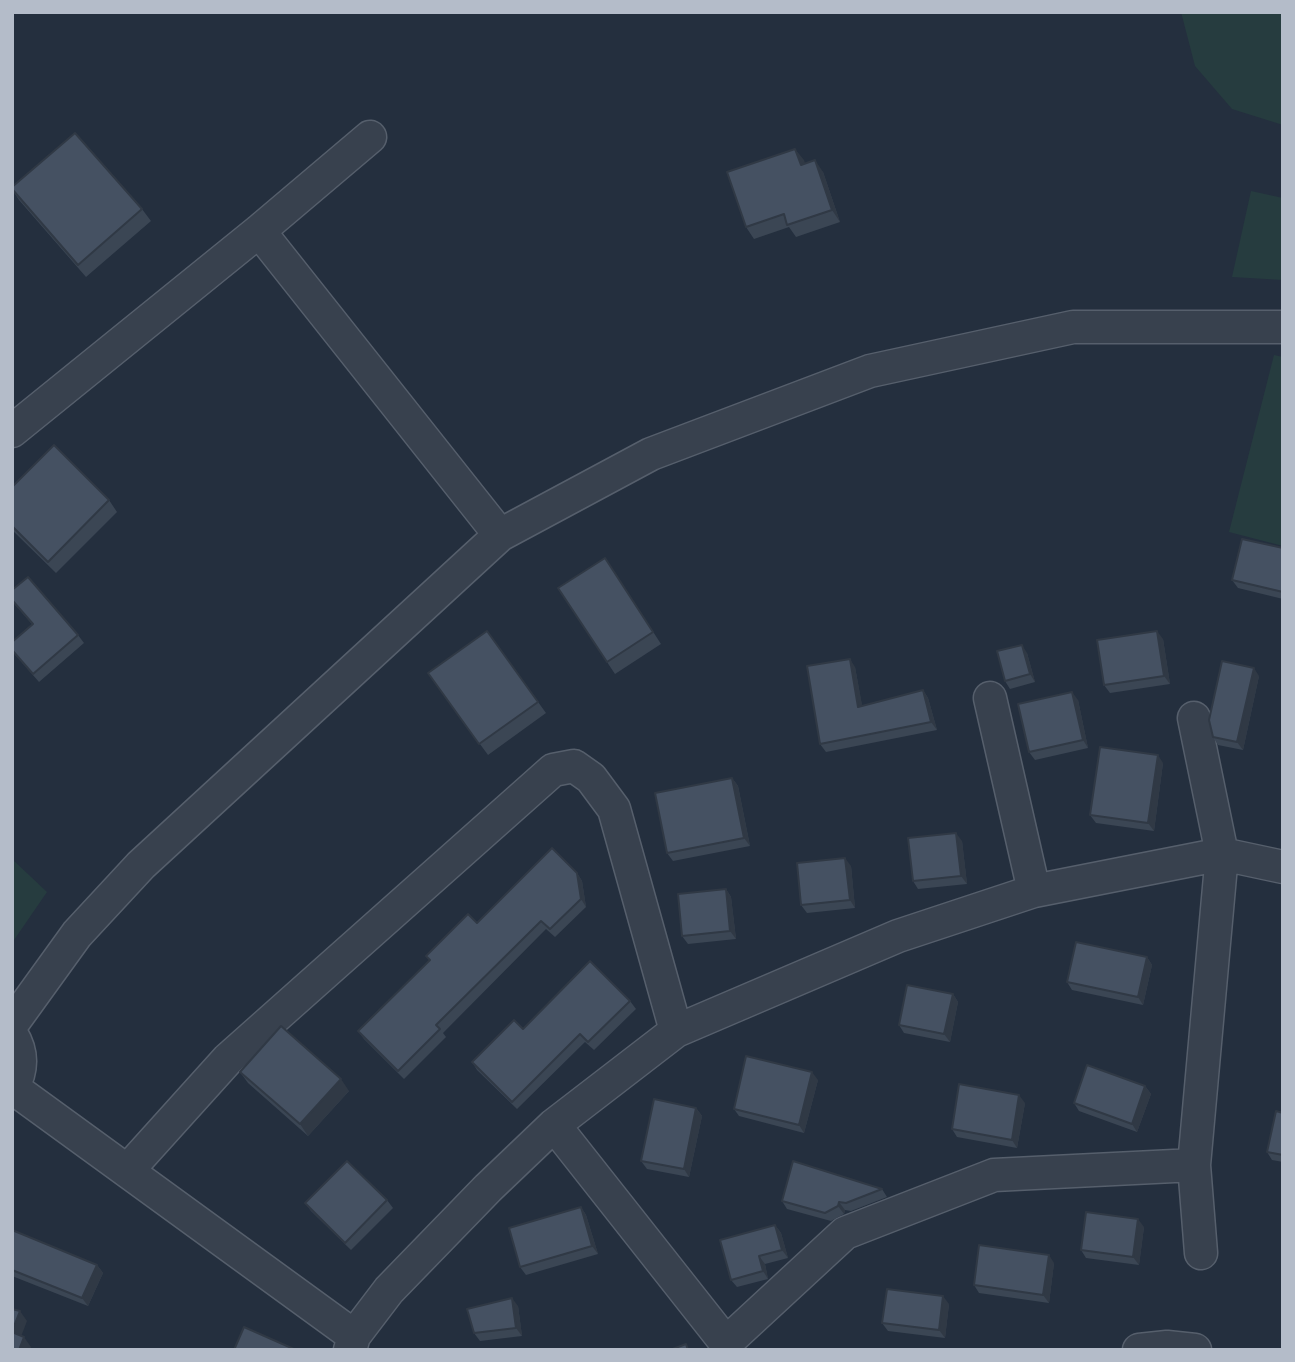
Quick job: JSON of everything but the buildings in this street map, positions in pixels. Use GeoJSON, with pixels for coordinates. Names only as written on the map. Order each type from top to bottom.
{"type":"FeatureCollection","features":[{"type":"Feature","properties":{"kind":"street"},"geometry":{"type":"LineString","coordinates":[[12,431],[259,231],[370,137]]}},
{"type":"Feature","properties":{"kind":"street"},"geometry":{"type":"LineString","coordinates":[[259,231],[500,536]]}},
{"type":"Feature","properties":{"kind":"street"},"geometry":{"type":"LineString","coordinates":[[12,1024],[77,934],[141,865],[500,536],[650,454],[870,371],[1073,327],[1283,327]]}},
{"type":"Feature","properties":{"kind":"street"},"geometry":{"type":"LineString","coordinates":[[990,698],[1034,891]]}},
{"type":"Feature","properties":{"kind":"street"},"geometry":{"type":"LineString","coordinates":[[1194,718],[1222,854],[1194,1165],[1201,1253]]}},
{"type":"Feature","properties":{"kind":"street"},"geometry":{"type":"LineString","coordinates":[[127,1171],[228,1059],[553,770],[574,766],[591,778],[614,809],[676,1031]]}},
{"type":"Feature","properties":{"kind":"street"},"geometry":{"type":"LineString","coordinates":[[12,1035],[21,1058],[20,1074],[13,1089],[127,1171],[352,1343],[389,1290],[554,1125],[676,1031],[898,936],[1034,891],[1222,854],[1283,867]]}},
{"type":"Feature","properties":{"kind":"street"},"geometry":{"type":"LineString","coordinates":[[554,1125],[726,1343],[845,1233],[994,1175],[1194,1165]]}},
{"type":"Feature","properties":{"kind":"street"},"geometry":{"type":"LineString","coordinates":[[1139,1350],[1167,1347],[1195,1350]]}},
{"type":"Feature","properties":{"kind":"green space"},"geometry":{"type":"Polygon","coordinates":[[[1181,12],[1283,12],[1283,125],[1232,109],[1195,66],[1181,12]]]}},
{"type":"Feature","properties":{"kind":"green space"},"geometry":{"type":"Polygon","coordinates":[[[1251,191],[1283,198],[1283,280],[1232,277],[1251,191]]]}},
{"type":"Feature","properties":{"kind":"green space"},"geometry":{"type":"Polygon","coordinates":[[[1274,355],[1283,357],[1283,546],[1229,532],[1274,355]]]}},
{"type":"Feature","properties":{"kind":"green space"},"geometry":{"type":"Polygon","coordinates":[[[12,859],[47,892],[12,943],[12,859]]]}}]}
